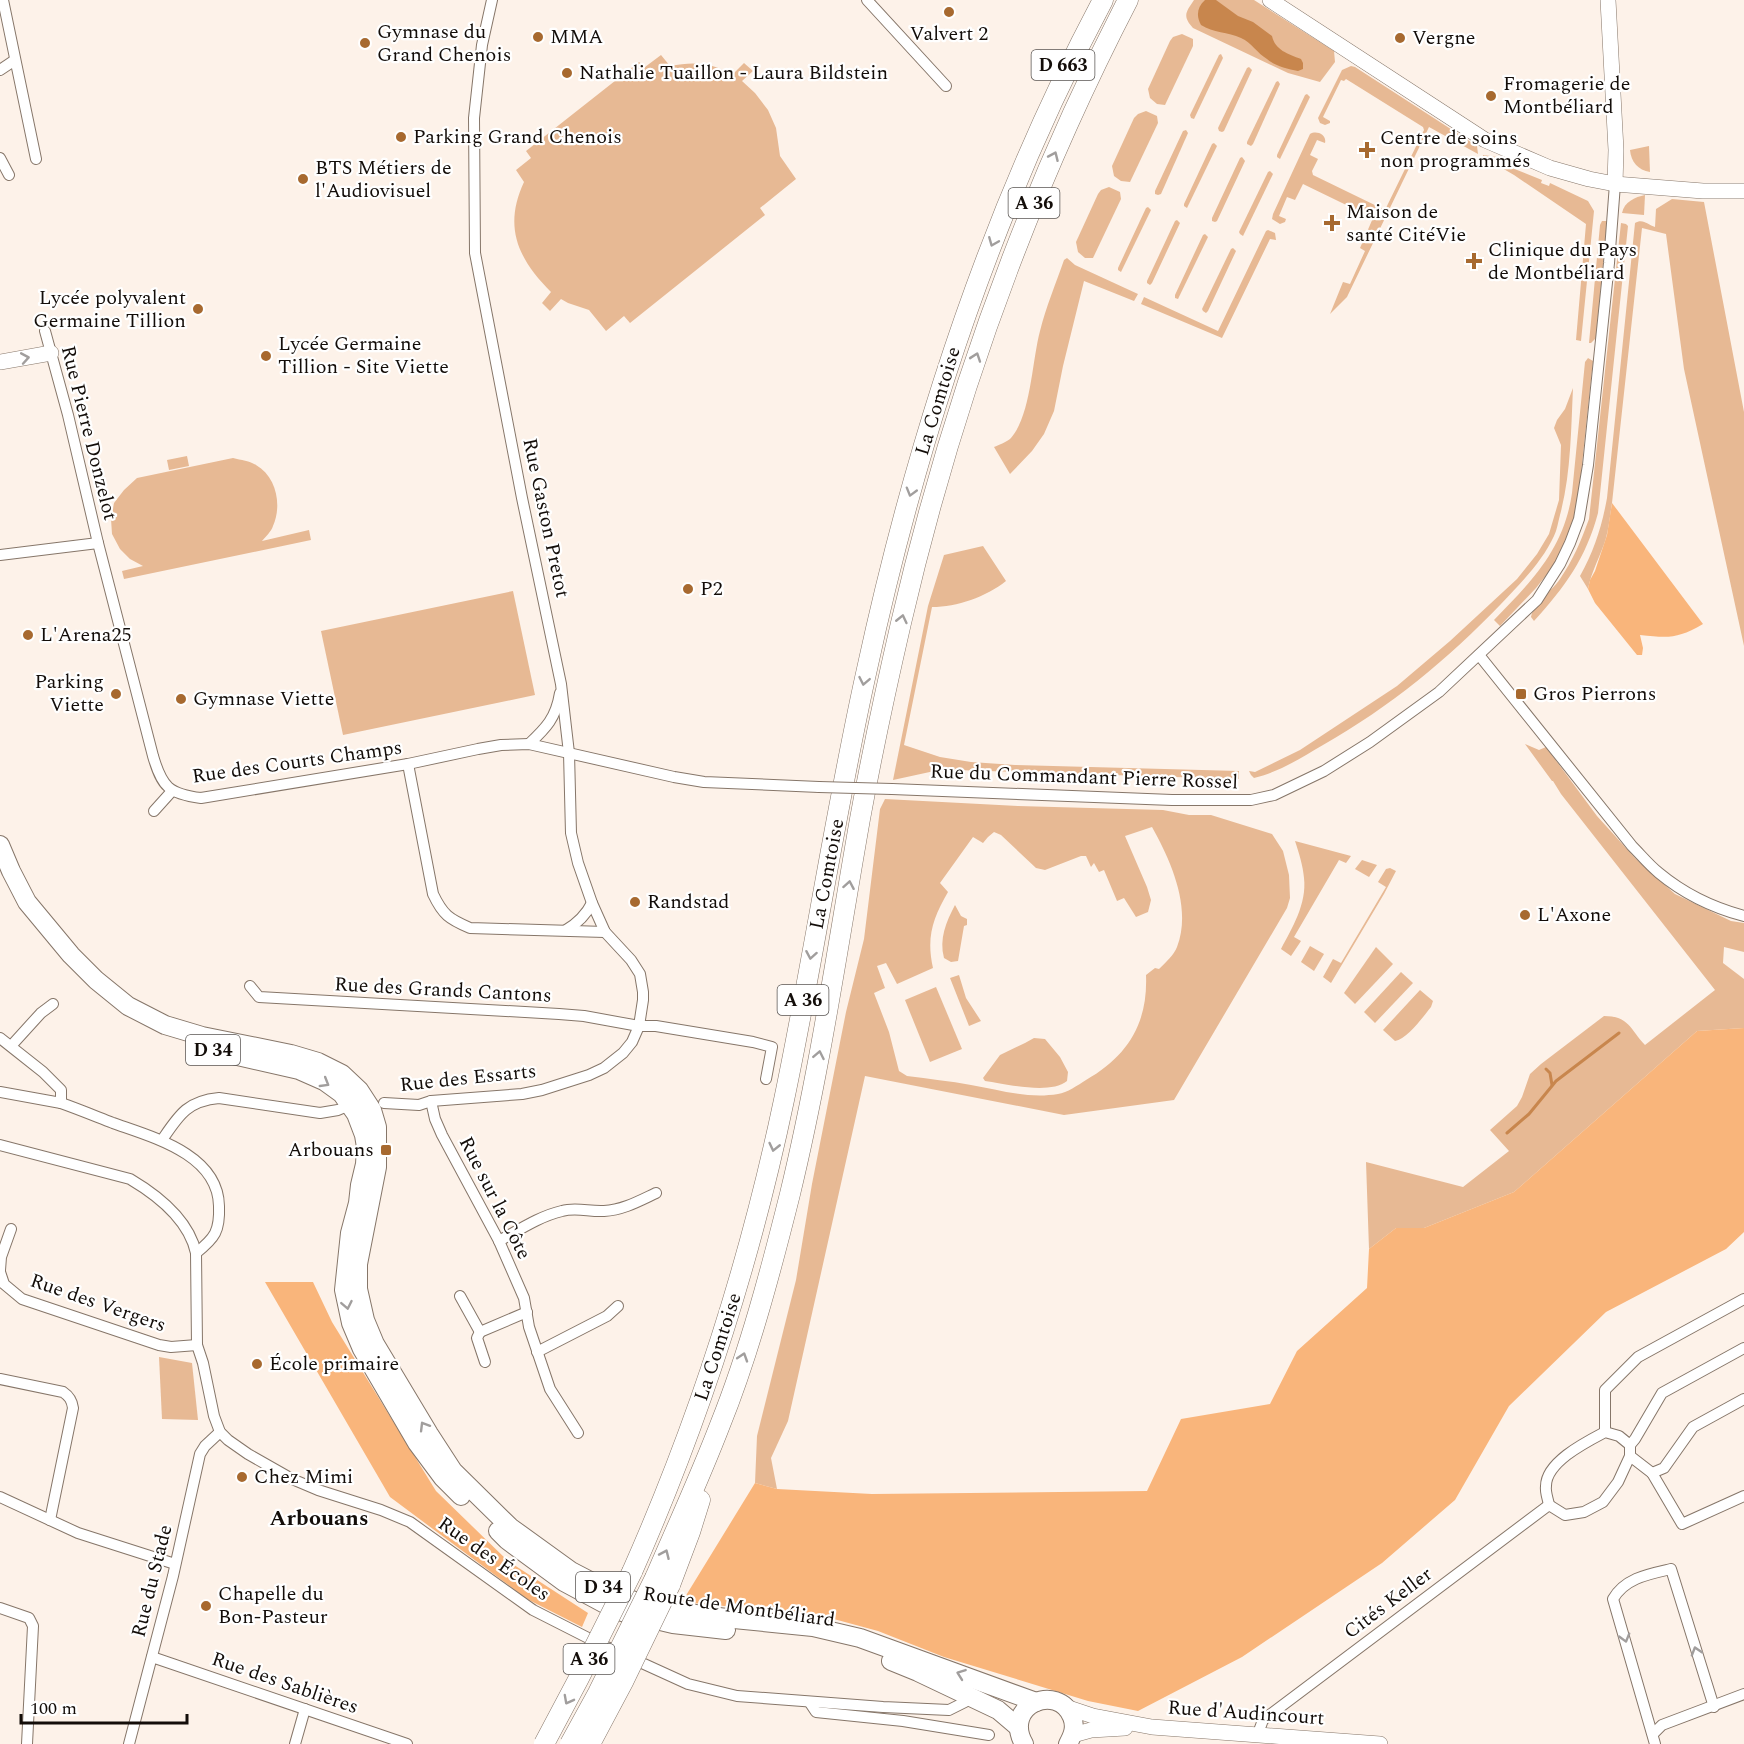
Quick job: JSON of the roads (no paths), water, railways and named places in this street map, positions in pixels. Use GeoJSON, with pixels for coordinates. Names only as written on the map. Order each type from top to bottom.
{"type":"FeatureCollection","features":[{"type":"Feature","properties":{"kind":"highway","name":"D 663"},"geometry":{"type":"LineString","coordinates":[[1040,130],[1089,0]]}},
{"type":"Feature","properties":{"kind":"highway","name":"La Comtoise"},"geometry":{"type":"LineString","coordinates":[[543,1744],[632,1572],[694,1420],[718,1350],[754,1227],[786,1090],[866,672],[893,556],[921,455],[967,310],[1010,199],[1075,55],[1103,0]]}},
{"type":"Feature","properties":{"kind":"highway","name":"La Comtoise"},"geometry":{"type":"LineString","coordinates":[[570,1744],[690,1532],[720,1425],[767,1278],[795,1172],[876,737],[901,622],[942,464],[984,333],[1029,214],[1080,98],[1128,0]]}},
{"type":"Feature","properties":{"kind":"highway","name":"La Comtoise"},"geometry":{"type":"LineString","coordinates":[[590,1744],[624,1680],[662,1581]]}},
{"type":"Feature","properties":{"kind":"main road"},"geometry":{"type":"LineString","coordinates":[[1270,0],[1485,140],[1550,168],[1615,184],[1703,191],[1744,191]]}},
{"type":"Feature","properties":{"kind":"main road"},"geometry":{"type":"LineString","coordinates":[[1608,0],[1616,150],[1615,184]]}},
{"type":"Feature","properties":{"kind":"main road"},"geometry":{"type":"LineString","coordinates":[[0,362],[51,353]]}},
{"type":"Feature","properties":{"kind":"main road","name":"D 34"},"geometry":{"type":"LineString","coordinates":[[0,845],[32,916]]}},
{"type":"Feature","properties":{"kind":"main road","name":"D 34"},"geometry":{"type":"LineString","coordinates":[[0,869],[32,916]]}},
{"type":"Feature","properties":{"kind":"main road","name":"Route de Montbéliard"},"geometry":{"type":"LineString","coordinates":[[32,916],[63,962],[90,990],[123,1015],[162,1036],[242,1058],[299,1070],[324,1081],[342,1094],[350,1105],[364,1136],[366,1147],[358,1203],[350,1233],[344,1290],[351,1323],[368,1359],[417,1443],[443,1479],[507,1540],[564,1582],[618,1611],[672,1624],[815,1640],[863,1650],[918,1672],[998,1710],[1021,1735]]}},
{"type":"Feature","properties":{"kind":"main road","name":"Route de Montbéliard"},"geometry":{"type":"LineString","coordinates":[[32,916],[96,980],[128,1005],[165,1025],[318,1062],[342,1074],[359,1090],[372,1110],[377,1150],[376,1177],[358,1264],[358,1289],[365,1320],[375,1344],[453,1472],[510,1527],[571,1571],[623,1598],[680,1612],[813,1627],[860,1638],[1036,1702],[1052,1700],[1066,1707]]}},
{"type":"Feature","properties":{"kind":"main road"},"geometry":{"type":"LineString","coordinates":[[970,1697],[982,1689],[994,1687]]}},
{"type":"Feature","properties":{"kind":"main road"},"geometry":{"type":"LineString","coordinates":[[1021,1735],[1023,1712],[1036,1702]]}},
{"type":"Feature","properties":{"kind":"main road"},"geometry":{"type":"LineString","coordinates":[[1066,1707],[1073,1720],[1071,1739]]}},
{"type":"Feature","properties":{"kind":"main road","name":"Rue d'Audincourt"},"geometry":{"type":"LineString","coordinates":[[1066,1707],[1092,1716],[1152,1727],[1380,1744]]}},
{"type":"Feature","properties":{"kind":"main road","name":"Rue d'Audincourt"},"geometry":{"type":"LineString","coordinates":[[1071,1739],[1091,1730],[1152,1727]]}},
{"type":"Feature","properties":{"kind":"street"},"geometry":{"type":"LineString","coordinates":[[3,0],[36,159]]}},
{"type":"Feature","properties":{"kind":"street","name":"Rue Gaston Pretot"},"geometry":{"type":"LineString","coordinates":[[492,0],[483,45],[474,118],[474,253],[561,684],[569,753],[571,833],[578,863],[605,932],[631,960],[640,974],[643,992],[639,1026]]}},
{"type":"Feature","properties":{"kind":"street"},"geometry":{"type":"LineString","coordinates":[[867,0],[946,86]]}},
{"type":"Feature","properties":{"kind":"street"},"geometry":{"type":"LineString","coordinates":[[0,70],[15,60]]}},
{"type":"Feature","properties":{"kind":"street"},"geometry":{"type":"LineString","coordinates":[[0,158],[9,175]]}},
{"type":"Feature","properties":{"kind":"street","name":"Rue du Commandant Pierre Rossel"},"geometry":{"type":"LineString","coordinates":[[569,753],[704,782],[1172,800],[1251,800],[1274,795],[1324,771],[1370,742],[1439,692],[1537,600],[1560,564],[1579,519],[1588,465],[1612,235],[1615,184]]}},
{"type":"Feature","properties":{"kind":"street","name":"Rue Pierre Donzelot"},"geometry":{"type":"LineString","coordinates":[[45,331],[68,415],[98,543]]}},
{"type":"Feature","properties":{"kind":"street"},"geometry":{"type":"LineString","coordinates":[[0,555],[98,543]]}},
{"type":"Feature","properties":{"kind":"street","name":"Rue des Courts Champs"},"geometry":{"type":"LineString","coordinates":[[98,543],[158,774],[172,791],[183,796],[201,798],[408,764],[501,745],[529,744],[569,753]]}},
{"type":"Feature","properties":{"kind":"street"},"geometry":{"type":"LineString","coordinates":[[1479,655],[1632,846],[1659,873],[1686,892],[1727,912],[1744,916]]}},
{"type":"Feature","properties":{"kind":"street"},"geometry":{"type":"LineString","coordinates":[[529,744],[549,725],[559,701],[561,684]]}},
{"type":"Feature","properties":{"kind":"street"},"geometry":{"type":"LineString","coordinates":[[408,764],[433,894],[441,910],[452,921],[470,928],[605,932]]}},
{"type":"Feature","properties":{"kind":"street"},"geometry":{"type":"LineString","coordinates":[[154,811],[172,791]]}},
{"type":"Feature","properties":{"kind":"street"},"geometry":{"type":"LineString","coordinates":[[565,931],[586,914],[592,903]]}},
{"type":"Feature","properties":{"kind":"street","name":"Rue des Grands Cantons"},"geometry":{"type":"LineString","coordinates":[[250,986],[259,997],[584,1016],[753,1042],[772,1047],[766,1079]]}},
{"type":"Feature","properties":{"kind":"street"},"geometry":{"type":"LineString","coordinates":[[11,1046],[41,1012],[53,1004]]}},
{"type":"Feature","properties":{"kind":"street","name":"Rue des Essarts"},"geometry":{"type":"LineString","coordinates":[[384,1103],[419,1105],[431,1101],[522,1094],[542,1090],[604,1068],[623,1053],[632,1042],[639,1026]]}},
{"type":"Feature","properties":{"kind":"street"},"geometry":{"type":"LineString","coordinates":[[0,1038],[43,1072],[61,1090],[61,1103]]}},
{"type":"Feature","properties":{"kind":"street"},"geometry":{"type":"LineString","coordinates":[[0,1092],[61,1103],[162,1140],[194,1160],[215,1185],[219,1199],[217,1229],[211,1241],[196,1253]]}},
{"type":"Feature","properties":{"kind":"street"},"geometry":{"type":"LineString","coordinates":[[162,1140],[178,1116],[189,1106],[205,1100],[219,1098],[320,1113],[350,1105]]}},
{"type":"Feature","properties":{"kind":"street","name":"Rue sur la Côte"},"geometry":{"type":"LineString","coordinates":[[431,1101],[435,1119],[444,1139],[499,1241],[524,1298],[537,1352],[550,1389],[578,1433]]}},
{"type":"Feature","properties":{"kind":"street"},"geometry":{"type":"LineString","coordinates":[[0,1145],[130,1179],[149,1190],[170,1209],[186,1229],[196,1253],[197,1345],[220,1432]]}},
{"type":"Feature","properties":{"kind":"street"},"geometry":{"type":"LineString","coordinates":[[499,1241],[536,1220],[563,1210],[621,1209],[656,1193]]}},
{"type":"Feature","properties":{"kind":"street","name":"Rue des Vergers"},"geometry":{"type":"LineString","coordinates":[[10,1230],[1,1257],[0,1271],[4,1284],[22,1299],[159,1345],[171,1347],[197,1345]]}},
{"type":"Feature","properties":{"kind":"street"},"geometry":{"type":"LineString","coordinates":[[460,1296],[480,1332]]}},
{"type":"Feature","properties":{"kind":"street"},"geometry":{"type":"LineString","coordinates":[[1605,1432],[1605,1390],[1638,1357],[1744,1299]]}},
{"type":"Feature","properties":{"kind":"street"},"geometry":{"type":"LineString","coordinates":[[537,1352],[607,1317],[618,1306]]}},
{"type":"Feature","properties":{"kind":"street"},"geometry":{"type":"LineString","coordinates":[[485,1362],[477,1338],[480,1332],[527,1312]]}},
{"type":"Feature","properties":{"kind":"street"},"geometry":{"type":"LineString","coordinates":[[1744,1348],[1662,1393],[1635,1439],[1630,1450],[1618,1482],[1603,1502],[1584,1512],[1566,1515],[1549,1505],[1545,1485],[1553,1465],[1592,1438],[1605,1432],[1619,1436],[1630,1450],[1652,1473],[1682,1524],[1744,1496]]}},
{"type":"Feature","properties":{"kind":"street"},"geometry":{"type":"LineString","coordinates":[[0,1378],[63,1392],[72,1401],[73,1408],[50,1520]]}},
{"type":"Feature","properties":{"kind":"street"},"geometry":{"type":"LineString","coordinates":[[1652,1473],[1664,1468],[1693,1426],[1744,1399]]}},
{"type":"Feature","properties":{"kind":"street","name":"Rue des Écoles"},"geometry":{"type":"LineString","coordinates":[[220,1432],[248,1454],[292,1479],[410,1522],[533,1610],[608,1648],[688,1684],[737,1696],[810,1703],[949,1710],[970,1697]]}},
{"type":"Feature","properties":{"kind":"street","name":"Rue du Stade"},"geometry":{"type":"LineString","coordinates":[[129,1744],[176,1564],[200,1454],[220,1432]]}},
{"type":"Feature","properties":{"kind":"street"},"geometry":{"type":"LineString","coordinates":[[0,1497],[78,1533],[176,1564]]}},
{"type":"Feature","properties":{"kind":"street","name":"Cités Keller"},"geometry":{"type":"LineString","coordinates":[[1257,1736],[1263,1720],[1549,1505]]}},
{"type":"Feature","properties":{"kind":"street"},"geometry":{"type":"LineString","coordinates":[[1654,1739],[1613,1599],[1619,1588],[1644,1575],[1671,1569],[1713,1707]]}},
{"type":"Feature","properties":{"kind":"street"},"geometry":{"type":"LineString","coordinates":[[0,1608],[29,1618],[33,1626],[27,1744]]}},
{"type":"Feature","properties":{"kind":"street","name":"Rue des Sablières"},"geometry":{"type":"LineString","coordinates":[[152,1657],[407,1744]]}},
{"type":"Feature","properties":{"kind":"street"},"geometry":{"type":"LineString","coordinates":[[1654,1739],[1662,1725],[1744,1695]]}},
{"type":"Feature","properties":{"kind":"street"},"geometry":{"type":"LineString","coordinates":[[810,1703],[816,1712],[903,1721],[989,1735]]}},
{"type":"Feature","properties":{"kind":"street"},"geometry":{"type":"LineString","coordinates":[[295,1744],[305,1709]]}},
{"type":"Feature","properties":{"kind":"waterway"},"geometry":{"type":"LineString","coordinates":[[1507,1133],[1529,1114],[1556,1081],[1619,1033]]}},
{"type":"Feature","properties":{"kind":"waterway"},"geometry":{"type":"LineString","coordinates":[[1546,1069],[1550,1073],[1552,1085]]}},
{"type":"Feature","properties":{"kind":"place","name":"Valvert 2"},"geometry":{"type":"Point","coordinates":[949,12]}},
{"type":"Feature","properties":{"kind":"place","name":"MMA"},"geometry":{"type":"Point","coordinates":[538,37]}},
{"type":"Feature","properties":{"kind":"place","name":"Vergne"},"geometry":{"type":"Point","coordinates":[1400,38]}},
{"type":"Feature","properties":{"kind":"place","name":"Gymnase du Grand Chenois"},"geometry":{"type":"Point","coordinates":[365,43]}},
{"type":"Feature","properties":{"kind":"place","name":"Nathalie Tuaillon - Laura Bildstein"},"geometry":{"type":"Point","coordinates":[567,73]}},
{"type":"Feature","properties":{"kind":"place","name":"Fromagerie de Montbéliard"},"geometry":{"type":"Point","coordinates":[1491,96]}},
{"type":"Feature","properties":{"kind":"place","name":"Parking Grand Chenois"},"geometry":{"type":"Point","coordinates":[401,137]}},
{"type":"Feature","properties":{"kind":"place","name":"Centre de soins non programmés"},"geometry":{"type":"Point","coordinates":[1367,150]}},
{"type":"Feature","properties":{"kind":"place","name":"BTS Métiers de l'Audiovisuel"},"geometry":{"type":"Point","coordinates":[303,179]}},
{"type":"Feature","properties":{"kind":"place","name":"Maison de santé CitéVie"},"geometry":{"type":"Point","coordinates":[1332,223]}},
{"type":"Feature","properties":{"kind":"place","name":"Clinique du Pays de Montbéliard"},"geometry":{"type":"Point","coordinates":[1474,261]}},
{"type":"Feature","properties":{"kind":"place","name":"Lycée polyvalent Germaine Tillion"},"geometry":{"type":"Point","coordinates":[198,309]}},
{"type":"Feature","properties":{"kind":"place","name":"Lycée Germaine Tillion - Site Viette"},"geometry":{"type":"Point","coordinates":[266,356]}},
{"type":"Feature","properties":{"kind":"place","name":"P2"},"geometry":{"type":"Point","coordinates":[688,589]}},
{"type":"Feature","properties":{"kind":"place","name":"L'Arena25"},"geometry":{"type":"Point","coordinates":[28,635]}},
{"type":"Feature","properties":{"kind":"place","name":"Parking Viette"},"geometry":{"type":"Point","coordinates":[116,694]}},
{"type":"Feature","properties":{"kind":"place","name":"Gros Pierrons"},"geometry":{"type":"Point","coordinates":[1521,694]}},
{"type":"Feature","properties":{"kind":"place","name":"Gymnase Viette"},"geometry":{"type":"Point","coordinates":[181,699]}},
{"type":"Feature","properties":{"kind":"place","name":"Randstad"},"geometry":{"type":"Point","coordinates":[635,902]}},
{"type":"Feature","properties":{"kind":"place","name":"L'Axone"},"geometry":{"type":"Point","coordinates":[1525,915]}},
{"type":"Feature","properties":{"kind":"place","name":"Arbouans"},"geometry":{"type":"Point","coordinates":[386,1150]}},
{"type":"Feature","properties":{"kind":"place","name":"École primaire"},"geometry":{"type":"Point","coordinates":[257,1364]}},
{"type":"Feature","properties":{"kind":"place","name":"Chez Mimi"},"geometry":{"type":"Point","coordinates":[242,1477]}},
{"type":"Feature","properties":{"kind":"place","name":"Chapelle du Bon-Pasteur"},"geometry":{"type":"Point","coordinates":[206,1606]}},
{"type":"Feature","properties":{"kind":"district","name":"Arbouans"},"geometry":{"type":"Point","coordinates":[319,1518]}}]}
